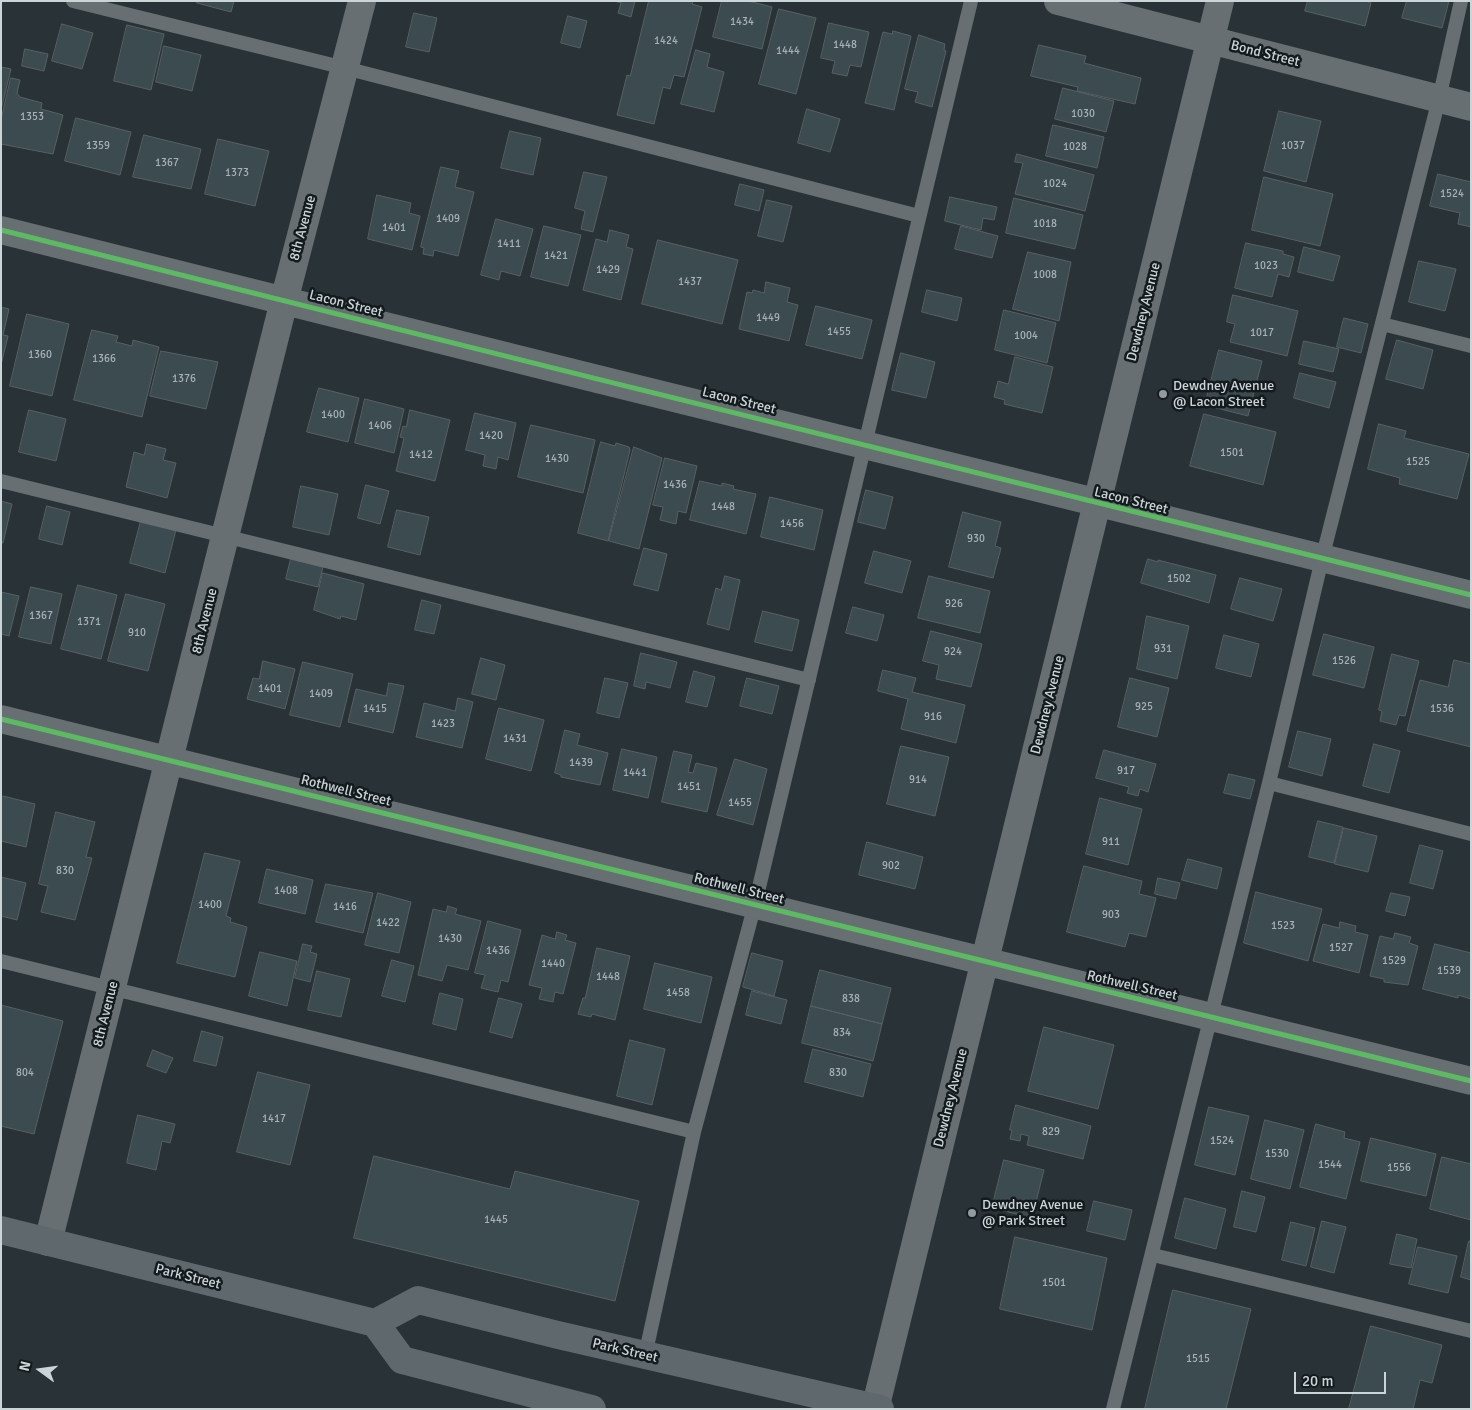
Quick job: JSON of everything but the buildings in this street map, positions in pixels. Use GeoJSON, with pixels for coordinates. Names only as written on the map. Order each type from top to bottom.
{"type":"FeatureCollection","features":[{"type":"Feature","properties":{"kind":"main road","name":"Park Street"},"geometry":{"type":"LineString","coordinates":[[1,1230],[375,1323],[418,1300],[645,1356],[877,1408]]}},
{"type":"Feature","properties":{"kind":"main road"},"geometry":{"type":"LineString","coordinates":[[375,1323],[402,1360],[592,1409]]}},
{"type":"Feature","properties":{"kind":"street","name":"8th Avenue"},"geometry":{"type":"LineString","coordinates":[[48,1242],[284,301],[362,1]]}},
{"type":"Feature","properties":{"kind":"street","name":"Bond Street"},"geometry":{"type":"LineString","coordinates":[[1058,1],[1471,107]]}},
{"type":"Feature","properties":{"kind":"street","name":"Dewdney Avenue"},"geometry":{"type":"LineString","coordinates":[[877,1408],[1220,1]]}},
{"type":"Feature","properties":{"kind":"street","name":"Lacon Street"},"geometry":{"type":"LineString","coordinates":[[1,230],[865,444],[1097,504],[1471,595]]}},
{"type":"Feature","properties":{"kind":"street","name":"Rothwell Street"},"geometry":{"type":"LineString","coordinates":[[1,719],[1471,1081]]}},
{"type":"Feature","properties":{"kind":"lane"},"geometry":{"type":"LineString","coordinates":[[73,1],[345,68],[919,216]]}},
{"type":"Feature","properties":{"kind":"lane"},"geometry":{"type":"LineString","coordinates":[[645,1356],[694,1132],[755,904],[971,1]]}},
{"type":"Feature","properties":{"kind":"lane"},"geometry":{"type":"LineString","coordinates":[[1113,1409],[1270,782],[1322,559],[1439,99],[1461,1]]}},
{"type":"Feature","properties":{"kind":"lane"},"geometry":{"type":"LineString","coordinates":[[1382,324],[1471,346]]}},
{"type":"Feature","properties":{"kind":"lane"},"geometry":{"type":"LineString","coordinates":[[1,481],[809,680]]}},
{"type":"Feature","properties":{"kind":"lane"},"geometry":{"type":"LineString","coordinates":[[1270,782],[1471,834]]}},
{"type":"Feature","properties":{"kind":"lane"},"geometry":{"type":"LineString","coordinates":[[1,961],[694,1132]]}},
{"type":"Feature","properties":{"kind":"lane"},"geometry":{"type":"LineString","coordinates":[[1153,1255],[1471,1331]]}},
{"type":"Feature","properties":{"kind":"cycle path"},"geometry":{"type":"LineString","coordinates":[[1,230],[1471,595]]}},
{"type":"Feature","properties":{"kind":"cycle path"},"geometry":{"type":"LineString","coordinates":[[1,719],[1471,1081]]}},
{"type":"Feature","properties":{"kind":"place","name":"Dewdney Avenue @ Lacon Street"},"geometry":{"type":"Point","coordinates":[1163,394]}},
{"type":"Feature","properties":{"kind":"place","name":"Dewdney Avenue @ Park Street"},"geometry":{"type":"Point","coordinates":[972,1213]}}]}
